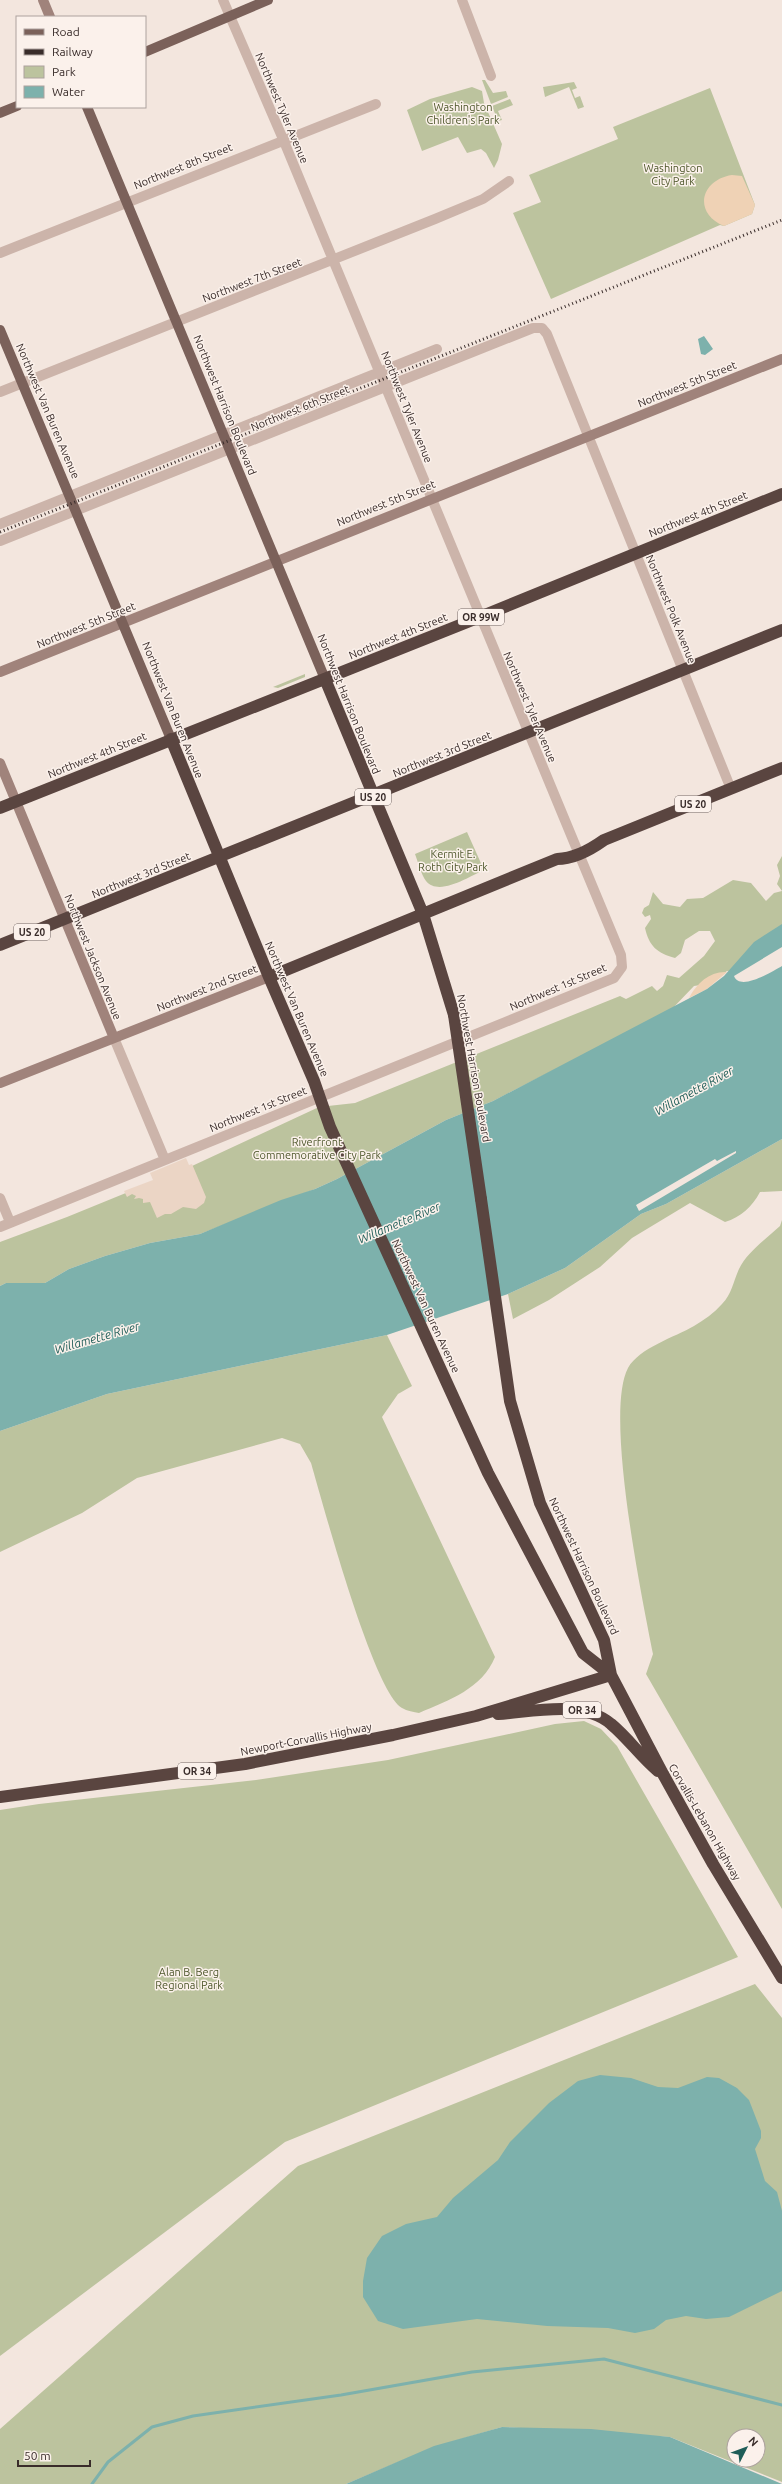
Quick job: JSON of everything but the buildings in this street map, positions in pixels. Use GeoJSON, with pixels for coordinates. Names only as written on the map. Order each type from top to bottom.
{"type":"FeatureCollection","features":[{"type":"Feature","properties":{"kind":"highway","name":"Northwest 4th Street"},"geometry":{"type":"LineString","coordinates":[[0,808],[637,554],[782,494]]}},
{"type":"Feature","properties":{"kind":"highway","name":"Northwest 3rd Street"},"geometry":{"type":"LineString","coordinates":[[0,945],[782,630]]}},
{"type":"Feature","properties":{"kind":"highway","name":"Northwest Harrison Boulevard"},"geometry":{"type":"LineString","coordinates":[[325,679],[423,914],[454,1015],[510,1401],[540,1503],[604,1640],[611,1675]]}},
{"type":"Feature","properties":{"kind":"highway","name":"Northwest Van Buren Avenue"},"geometry":{"type":"LineString","coordinates":[[171,739],[269,977],[295,1035],[330,1126],[488,1473],[583,1653],[611,1675]]}},
{"type":"Feature","properties":{"kind":"highway","name":"Northwest 2nd Street"},"geometry":{"type":"LineString","coordinates":[[269,977],[556,859],[567,859],[577,851],[593,848],[604,840],[782,768]]}},
{"type":"Feature","properties":{"kind":"highway","name":"Newport-Corvallis Highway"},"geometry":{"type":"LineString","coordinates":[[0,1798],[245,1764],[476,1716],[611,1675]]}},
{"type":"Feature","properties":{"kind":"highway","name":"Corvallis-Lebanon Highway"},"geometry":{"type":"LineString","coordinates":[[611,1675],[663,1774],[713,1864],[782,1978]]}},
{"type":"Feature","properties":{"kind":"highway","name":"OR 34"},"geometry":{"type":"LineString","coordinates":[[476,1716],[563,1710],[589,1712],[610,1722],[646,1762],[663,1774]]}},
{"type":"Feature","properties":{"kind":"main road"},"geometry":{"type":"LineString","coordinates":[[146,52],[268,0]]}},
{"type":"Feature","properties":{"kind":"main road"},"geometry":{"type":"LineString","coordinates":[[0,113],[16,106]]}},
{"type":"Feature","properties":{"kind":"main road","name":"Northwest Harrison Boulevard"},"geometry":{"type":"LineString","coordinates":[[87,108],[325,679]]}},
{"type":"Feature","properties":{"kind":"main road","name":"Northwest Van Buren Avenue"},"geometry":{"type":"LineString","coordinates":[[0,330],[171,739]]}},
{"type":"Feature","properties":{"kind":"street"},"geometry":{"type":"LineString","coordinates":[[43,0],[50,16]]}},
{"type":"Feature","properties":{"kind":"street","name":"Northwest Tyler Avenue"},"geometry":{"type":"LineString","coordinates":[[223,0],[283,139],[332,261],[386,387],[621,955],[622,967]]}},
{"type":"Feature","properties":{"kind":"street"},"geometry":{"type":"LineString","coordinates":[[462,0],[491,76]]}},
{"type":"Feature","properties":{"kind":"street","name":"Northwest 8th Street"},"geometry":{"type":"LineString","coordinates":[[0,253],[283,139],[376,104]]}},
{"type":"Feature","properties":{"kind":"street","name":"Northwest 7th Street"},"geometry":{"type":"LineString","coordinates":[[0,392],[332,261],[483,199],[509,181]]}},
{"type":"Feature","properties":{"kind":"street","name":"Northwest 6th Street"},"geometry":{"type":"LineString","coordinates":[[0,541],[533,328],[542,328]]}},
{"type":"Feature","properties":{"kind":"street","name":"Northwest Polk Avenue"},"geometry":{"type":"LineString","coordinates":[[542,328],[547,334],[637,554],[730,789]]}},
{"type":"Feature","properties":{"kind":"street","name":"Northwest 6th Street"},"geometry":{"type":"LineString","coordinates":[[0,524],[437,349]]}},
{"type":"Feature","properties":{"kind":"street","name":"Northwest 5th Street"},"geometry":{"type":"LineString","coordinates":[[0,672],[431,498],[782,359]]}},
{"type":"Feature","properties":{"kind":"street","name":"Northwest Jackson Avenue"},"geometry":{"type":"LineString","coordinates":[[0,763],[165,1160]]}},
{"type":"Feature","properties":{"kind":"street","name":"Northwest 1st Street"},"geometry":{"type":"LineString","coordinates":[[0,1227],[610,980],[617,975],[622,967]]}},
{"type":"Feature","properties":{"kind":"street","name":"Northwest 2nd Street"},"geometry":{"type":"LineString","coordinates":[[0,1083],[269,977]]}},
{"type":"Feature","properties":{"kind":"street"},"geometry":{"type":"LineString","coordinates":[[0,1198],[10,1222]]}},
{"type":"Feature","properties":{"kind":"green space"},"geometry":{"type":"Polygon","coordinates":[[[482,80],[485,80],[493,93],[506,91],[508,97],[491,104],[482,80]]]}},
{"type":"Feature","properties":{"kind":"green space"},"geometry":{"type":"Polygon","coordinates":[[[574,82],[577,88],[572,90],[575,98],[580,96],[584,107],[578,109],[569,87],[545,97],[543,87],[574,82]]]}},
{"type":"Feature","properties":{"kind":"green space","name":"Washington Children's Park"},"geometry":{"type":"Polygon","coordinates":[[[472,87],[482,91],[484,103],[502,144],[498,160],[494,168],[486,153],[481,149],[467,153],[458,137],[422,151],[407,110],[430,99],[472,87]]]}},
{"type":"Feature","properties":{"kind":"green space","name":"Washington City Park"},"geometry":{"type":"Polygon","coordinates":[[[710,88],[755,205],[752,214],[724,226],[720,225],[551,299],[513,213],[541,202],[529,175],[618,139],[613,127],[710,88]]]}},
{"type":"Feature","properties":{"kind":"green space"},"geometry":{"type":"Polygon","coordinates":[[[510,99],[513,105],[498,111],[502,120],[498,121],[492,106],[510,99]]]}},
{"type":"Feature","properties":{"kind":"green space"},"geometry":{"type":"Polygon","coordinates":[[[305,674],[305,677],[278,688],[273,687],[305,674]]]}},
{"type":"Feature","properties":{"kind":"green space","name":"Kermit E. Roth City Park"},"geometry":{"type":"Polygon","coordinates":[[[467,832],[484,870],[455,884],[446,886],[439,887],[426,881],[415,854],[467,832]]]}},
{"type":"Feature","properties":{"kind":"green space"},"geometry":{"type":"Polygon","coordinates":[[[782,856],[782,891],[777,884],[780,876],[777,865],[782,856]]]}},
{"type":"Feature","properties":{"kind":"green space","name":"Riverfront Commemorative City Park"},"geometry":{"type":"Polygon","coordinates":[[[733,880],[751,883],[766,901],[774,893],[782,891],[782,926],[737,972],[727,971],[707,984],[694,986],[670,1011],[493,1101],[446,1120],[337,1179],[315,1189],[200,1234],[150,1243],[105,1256],[69,1269],[45,1283],[6,1283],[0,1286],[0,1242],[67,1217],[192,1166],[319,1107],[355,1103],[620,996],[626,999],[652,986],[657,991],[663,986],[667,975],[679,978],[704,956],[715,941],[710,931],[699,931],[685,940],[681,953],[675,958],[663,954],[655,948],[649,940],[645,928],[651,919],[650,915],[645,917],[642,913],[644,908],[649,905],[653,892],[663,904],[680,907],[687,899],[703,898],[733,880]]]}},
{"type":"Feature","properties":{"kind":"green space"},"geometry":{"type":"Polygon","coordinates":[[[782,1139],[782,1191],[760,1192],[746,1211],[725,1222],[690,1203],[632,1238],[600,1267],[549,1300],[513,1319],[508,1294],[565,1268],[641,1214],[666,1204],[782,1139]]]}},
{"type":"Feature","properties":{"kind":"green space"},"geometry":{"type":"Polygon","coordinates":[[[782,1220],[782,1909],[646,1674],[653,1654],[627,1507],[622,1464],[620,1424],[622,1391],[628,1368],[633,1361],[649,1349],[694,1326],[716,1310],[728,1296],[742,1263],[757,1246],[780,1226],[782,1220]]]}},
{"type":"Feature","properties":{"kind":"green space"},"geometry":{"type":"Polygon","coordinates":[[[387,1335],[412,1386],[398,1394],[382,1417],[495,1657],[482,1677],[473,1685],[453,1698],[419,1713],[402,1708],[390,1694],[377,1668],[350,1594],[311,1463],[300,1444],[282,1438],[137,1478],[82,1513],[0,1552],[0,1431],[107,1394],[387,1335]]]}},
{"type":"Feature","properties":{"kind":"green space","name":"Alan B. Berg Regional Park"},"geometry":{"type":"Polygon","coordinates":[[[584,1721],[601,1729],[617,1746],[738,1957],[285,2142],[0,2356],[0,1810],[39,1804],[256,1780],[388,1760],[555,1724],[584,1721]]]}},
{"type":"Feature","properties":{"kind":"green space"},"geometry":{"type":"Polygon","coordinates":[[[755,1984],[782,2018],[782,2482],[747,2468],[766,2468],[766,2428],[726,2428],[726,2460],[670,2437],[502,2427],[434,2447],[346,2484],[0,2484],[0,2429],[298,2166],[755,1984]]]}},
{"type":"Feature","properties":{"kind":"sand"},"geometry":{"type":"Polygon","coordinates":[[[732,175],[742,176],[755,205],[752,214],[724,226],[714,220],[708,213],[704,205],[704,198],[707,190],[713,183],[721,178],[732,175]]]}},
{"type":"Feature","properties":{"kind":"sand"},"geometry":{"type":"Polygon","coordinates":[[[721,972],[727,972],[707,989],[689,998],[696,987],[705,979],[721,972]]]}},
{"type":"Feature","properties":{"kind":"shaded area"},"geometry":{"type":"Polygon","coordinates":[[[186,1158],[189,1165],[192,1164],[206,1197],[204,1203],[196,1209],[183,1207],[171,1214],[165,1214],[157,1218],[150,1202],[143,1203],[143,1199],[134,1199],[136,1196],[132,1194],[127,1197],[124,1191],[153,1180],[150,1173],[186,1158]]]}},
{"type":"Feature","properties":{"kind":"water"},"geometry":{"type":"Polygon","coordinates":[[[704,336],[713,349],[705,355],[701,354],[698,339],[704,336]]]}},
{"type":"Feature","properties":{"kind":"water","name":"Willamette River"},"geometry":{"type":"Polygon","coordinates":[[[782,924],[782,947],[734,976],[737,980],[743,982],[749,981],[764,976],[782,966],[782,1139],[666,1204],[641,1214],[565,1268],[508,1294],[387,1335],[107,1394],[0,1431],[0,1286],[6,1283],[45,1283],[69,1269],[105,1256],[150,1243],[200,1234],[281,1200],[315,1189],[337,1179],[446,1120],[493,1101],[707,989],[724,976],[754,942],[782,924]]]}},
{"type":"Feature","properties":{"kind":"water"},"geometry":{"type":"Polygon","coordinates":[[[600,2075],[631,2078],[658,2087],[678,2088],[707,2077],[719,2078],[737,2088],[749,2100],[761,2131],[761,2138],[755,2149],[765,2181],[777,2192],[782,2211],[782,2291],[729,2317],[706,2319],[686,2316],[666,2320],[654,2329],[635,2333],[608,2328],[547,2326],[477,2319],[403,2329],[378,2321],[363,2297],[363,2281],[367,2258],[382,2236],[406,2224],[437,2217],[453,2198],[498,2160],[510,2142],[549,2103],[578,2081],[600,2075]]]}},
{"type":"Feature","properties":{"kind":"water"},"geometry":{"type":"Polygon","coordinates":[[[502,2427],[591,2429],[670,2437],[726,2460],[726,2468],[744,2468],[782,2484],[346,2484],[434,2446],[502,2427]]]}},
{"type":"Feature","properties":{"kind":"pier"},"geometry":{"type":"Polygon","coordinates":[[[736,1151],[736,1153],[639,1211],[636,1205],[715,1159],[717,1161],[736,1151]]]}},
{"type":"Feature","properties":{"kind":"waterway"},"geometry":{"type":"LineString","coordinates":[[92,2484],[108,2462],[152,2427],[193,2416],[341,2395],[472,2372],[604,2359],[782,2405]]}},
{"type":"Feature","properties":{"kind":"railway"},"geometry":{"type":"LineString","coordinates":[[0,532],[782,220]]}}]}
